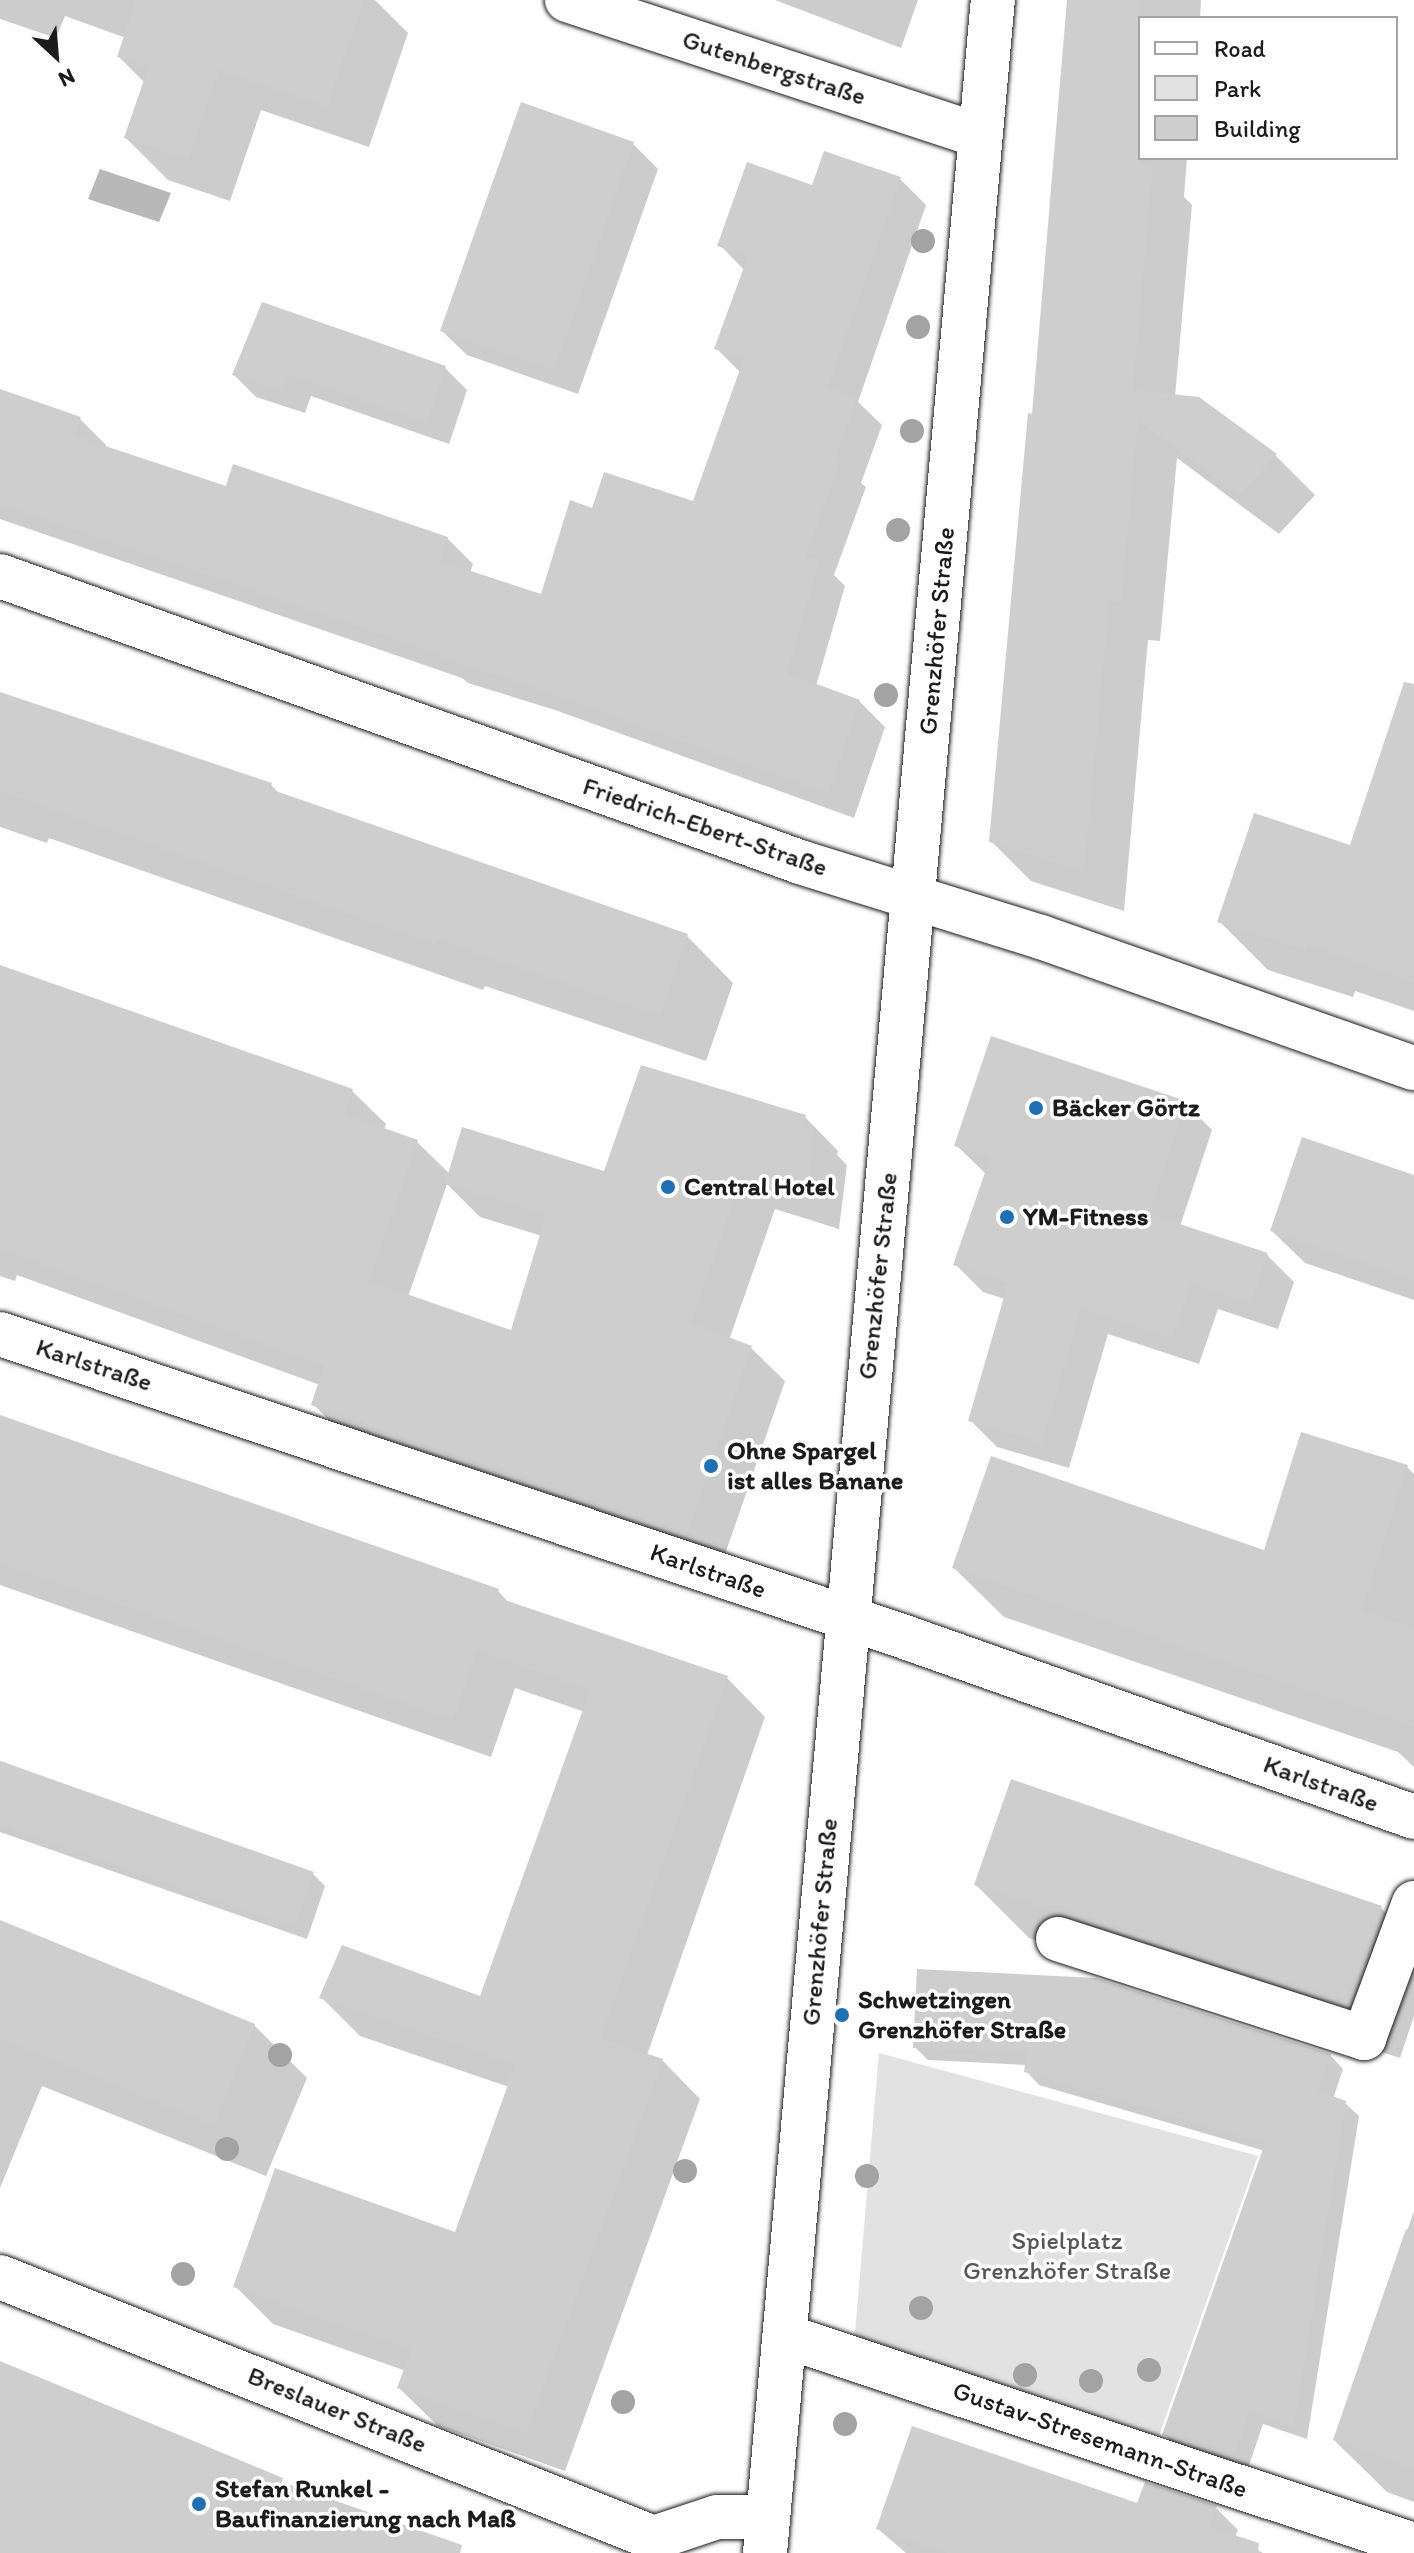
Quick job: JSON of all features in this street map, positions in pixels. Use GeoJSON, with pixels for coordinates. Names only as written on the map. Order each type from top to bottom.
{"type":"FeatureCollection","features":[{"type":"Feature","properties":{"kind":"street","name":"Gutenbergstraße"},"geometry":{"type":"LineString","coordinates":[[567,0],[980,136]]}},
{"type":"Feature","properties":{"kind":"street","name":"Grenzhöfer Straße"},"geometry":{"type":"LineString","coordinates":[[766,2535],[993,0]]}},
{"type":"Feature","properties":{"kind":"street","name":"Friedrich-Ebert-Straße"},"geometry":{"type":"LineString","coordinates":[[0,576],[800,862],[1070,947],[1414,1068]]}},
{"type":"Feature","properties":{"kind":"street","name":"Karlstraße"},"geometry":{"type":"LineString","coordinates":[[0,1334],[846,1617],[1414,1817]]}},
{"type":"Feature","properties":{"kind":"street"},"geometry":{"type":"LineString","coordinates":[[1058,1939],[1364,2038],[1414,1903]]}},
{"type":"Feature","properties":{"kind":"street","name":"Breslauer Straße"},"geometry":{"type":"LineString","coordinates":[[0,2277],[651,2545],[717,2517],[766,2535]]}},
{"type":"Feature","properties":{"kind":"street","name":"Gustav-Stresemann-Straße"},"geometry":{"type":"LineString","coordinates":[[785,2336],[1414,2545]]}},
{"type":"Feature","properties":{"kind":"green space","name":"Spielplatz Grenzhöfer Straße"},"geometry":{"type":"Polygon","coordinates":[[[879,2053],[1258,2156],[1159,2436],[854,2344],[879,2053]]]}},
{"type":"Feature","properties":{"kind":"shaded area"},"geometry":{"type":"Polygon","coordinates":[[[100,169],[171,193],[159,222],[88,199],[100,169]]]}},
{"type":"Feature","properties":{"kind":"building"},"geometry":{"type":"Polygon","coordinates":[[[136,0],[364,0],[327,107],[219,70],[188,160],[124,138],[148,68],[117,57],[136,0]]]}},
{"type":"Feature","properties":{"kind":"building"},"geometry":{"type":"Polygon","coordinates":[[[1067,0],[1140,0],[1138,160],[1153,163],[1133,390],[1199,397],[1277,454],[1238,496],[1138,420],[1121,603],[1109,602],[1084,872],[989,842],[1028,413],[1032,414],[1067,0]]]}},
{"type":"Feature","properties":{"kind":"building"},"geometry":{"type":"Polygon","coordinates":[[[521,102],[634,142],[554,371],[440,331],[521,102]]]}},
{"type":"Feature","properties":{"kind":"building"},"geometry":{"type":"Polygon","coordinates":[[[824,151],[901,177],[828,388],[857,398],[836,457],[841,460],[805,558],[820,558],[787,673],[860,700],[828,794],[527,685],[440,658],[441,655],[0,504],[0,389],[81,417],[75,436],[226,486],[233,464],[448,537],[440,561],[541,594],[570,500],[592,508],[604,472],[693,501],[744,358],[714,349],[748,256],[717,246],[747,162],[812,185],[824,151]]]}},
{"type":"Feature","properties":{"kind":"building"},"geometry":{"type":"Polygon","coordinates":[[[262,302],[446,366],[427,423],[289,375],[283,392],[232,375],[262,302]]]}},
{"type":"Feature","properties":{"kind":"building"},"geometry":{"type":"Polygon","coordinates":[[[1404,682],[1414,684],[1414,983],[1307,944],[1305,950],[1217,922],[1254,813],[1350,845],[1404,682]]]}},
{"type":"Feature","properties":{"kind":"building"},"geometry":{"type":"Polygon","coordinates":[[[0,692],[272,783],[270,789],[688,934],[660,1016],[438,940],[436,945],[0,791],[0,692]]]}},
{"type":"Feature","properties":{"kind":"building"},"geometry":{"type":"Polygon","coordinates":[[[0,965],[353,1089],[344,1114],[418,1140],[369,1281],[511,1330],[546,1215],[445,1184],[462,1127],[604,1171],[641,1065],[806,1115],[803,1126],[814,1129],[806,1197],[742,1177],[691,1323],[752,1346],[687,1534],[311,1405],[324,1366],[0,1249],[0,965]]]}},
{"type":"Feature","properties":{"kind":"building"},"geometry":{"type":"Polygon","coordinates":[[[991,1036],[1186,1101],[1149,1214],[1268,1253],[1251,1303],[1191,1284],[1172,1338],[1081,1308],[1042,1443],[968,1421],[1008,1283],[953,1265],[990,1158],[954,1146],[991,1036]]]}},
{"type":"Feature","properties":{"kind":"building"},"geometry":{"type":"Polygon","coordinates":[[[1302,1137],[1414,1175],[1414,1280],[1270,1231],[1302,1137]]]}},
{"type":"Feature","properties":{"kind":"building"},"geometry":{"type":"Polygon","coordinates":[[[0,1415],[499,1589],[496,1597],[728,1676],[601,2038],[663,2059],[526,2434],[397,2388],[411,2350],[233,2287],[275,2168],[455,2232],[515,2065],[319,1998],[342,1945],[480,1996],[590,1690],[477,1651],[453,1720],[0,1563],[0,1415]]]}},
{"type":"Feature","properties":{"kind":"building"},"geometry":{"type":"Polygon","coordinates":[[[1301,1432],[1408,1465],[1362,1610],[1414,1628],[1414,1727],[952,1568],[991,1456],[1264,1550],[1301,1432]]]}},
{"type":"Feature","properties":{"kind":"building"},"geometry":{"type":"Polygon","coordinates":[[[0,1761],[314,1872],[294,1928],[0,1825],[0,1761]]]}},
{"type":"Feature","properties":{"kind":"building"},"geometry":{"type":"Polygon","coordinates":[[[1011,1779],[1382,1906],[1347,2006],[974,1885],[1011,1779]]]}},
{"type":"Feature","properties":{"kind":"building"},"geometry":{"type":"Polygon","coordinates":[[[0,1920],[255,2024],[214,2125],[0,2039],[0,1920]]]}},
{"type":"Feature","properties":{"kind":"building"},"geometry":{"type":"Polygon","coordinates":[[[917,1969],[1096,1978],[1331,2054],[1318,2091],[1346,2101],[1294,2427],[1250,2411],[1233,2459],[1162,2435],[1265,2143],[1024,2072],[1026,2053],[913,2048],[917,1969]]]}},
{"type":"Feature","properties":{"kind":"building"},"geometry":{"type":"Polygon","coordinates":[[[1406,2229],[1414,2231],[1414,2469],[1333,2440],[1406,2229]]]}},
{"type":"Feature","properties":{"kind":"building"},"geometry":{"type":"Polygon","coordinates":[[[0,2361],[283,2478],[282,2482],[462,2545],[460,2553],[0,2553],[0,2361]]]}},
{"type":"Feature","properties":{"kind":"building"},"geometry":{"type":"Polygon","coordinates":[[[912,2426],[1137,2503],[1145,2482],[1217,2506],[1209,2527],[1259,2543],[1258,2553],[947,2553],[876,2529],[912,2426]]]}},
{"type":"Feature","properties":{"kind":"place","name":"Bäcker Görtz"},"geometry":{"type":"Point","coordinates":[1036,1108]}},
{"type":"Feature","properties":{"kind":"place","name":"Central Hotel"},"geometry":{"type":"Point","coordinates":[668,1187]}},
{"type":"Feature","properties":{"kind":"place","name":"YM-Fitness"},"geometry":{"type":"Point","coordinates":[1007,1217]}},
{"type":"Feature","properties":{"kind":"place","name":"Ohne Spargel ist alles Banane"},"geometry":{"type":"Point","coordinates":[711,1466]}},
{"type":"Feature","properties":{"kind":"place","name":"Schwetzingen Grenzhöfer Straße"},"geometry":{"type":"Point","coordinates":[842,2015]}},
{"type":"Feature","properties":{"kind":"place","name":"Stefan Runkel - Baufinanzierung nach Maß"},"geometry":{"type":"Point","coordinates":[199,2504]}}]}
